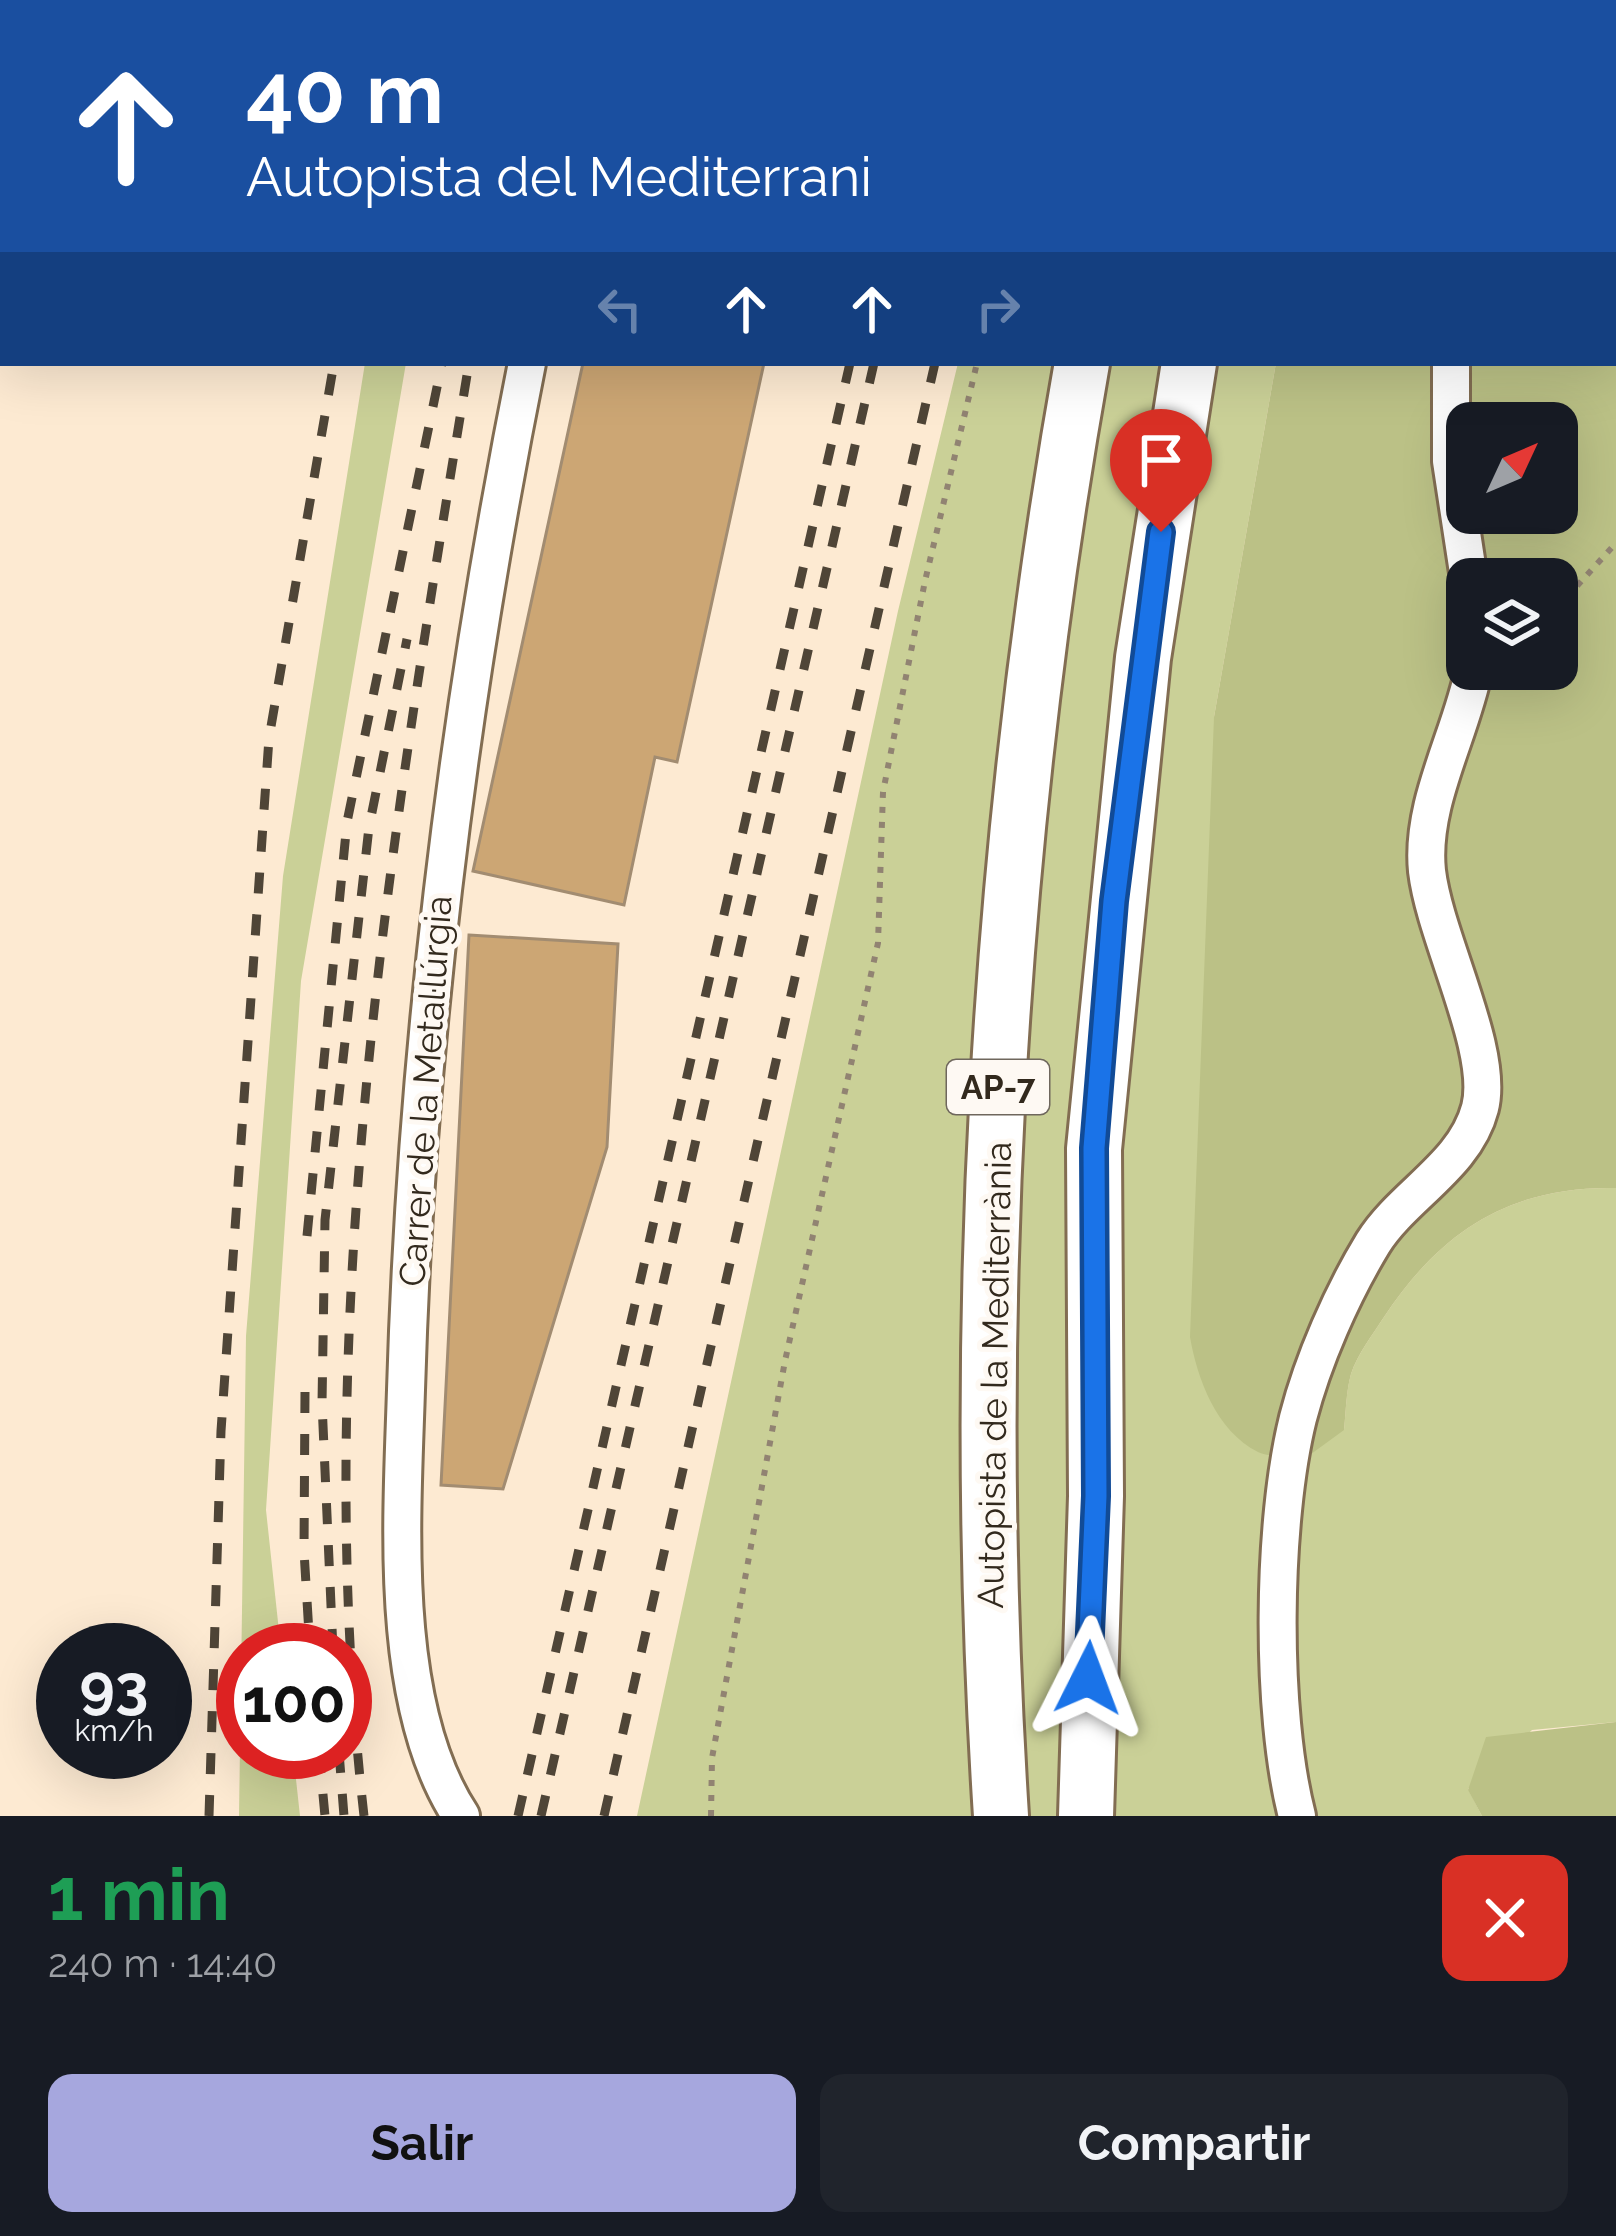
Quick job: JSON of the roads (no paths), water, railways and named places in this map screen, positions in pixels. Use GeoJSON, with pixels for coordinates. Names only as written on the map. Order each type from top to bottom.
{"type":"FeatureCollection","features":[{"type":"Feature","properties":{"kind":"highway","name":"Autopista de la Mediterrània"},"geometry":{"type":"LineString","coordinates":[[1000,1816],[988,1437],[1001,1024],[1033,707],[1082,366]]}},
{"type":"Feature","properties":{"kind":"highway","name":"AP-7"},"geometry":{"type":"LineString","coordinates":[[1122,1816],[1096,1496],[1094,1148],[1143,658],[1189,366]]}},
{"type":"Feature","properties":{"kind":"highway"},"geometry":{"type":"LineString","coordinates":[[1086,1816],[1096,1496]]}},
{"type":"Feature","properties":{"kind":"street","name":"Carrer de la Metal·lúrgia"},"geometry":{"type":"LineString","coordinates":[[461,1816],[432,1763],[421,1726],[409,1624],[403,1509],[411,1206],[438,904],[486,569],[526,366]]}},
{"type":"Feature","properties":{"kind":"street"},"geometry":{"type":"LineString","coordinates":[[1451,366],[1451,461],[1466,558]]}},
{"type":"Feature","properties":{"kind":"street"},"geometry":{"type":"LineString","coordinates":[[1297,1816],[1280,1668],[1282,1533],[1298,1418],[1334,1322],[1375,1240],[1464,1143],[1481,1106],[1477,1036],[1452,977],[1426,868],[1428,827],[1470,690]]}},
{"type":"Feature","properties":{"kind":"railway"},"geometry":{"type":"LineString","coordinates":[[209,1816],[221,1431],[269,738],[333,366]]}},
{"type":"Feature","properties":{"kind":"railway"},"geometry":{"type":"LineString","coordinates":[[307,1236],[347,822],[441,366]]}},
{"type":"Feature","properties":{"kind":"railway"},"geometry":{"type":"LineString","coordinates":[[364,1816],[349,1633],[346,1451],[352,1269],[387,905],[469,366]]}},
{"type":"Feature","properties":{"kind":"railway"},"geometry":{"type":"LineString","coordinates":[[518,1816],[849,366]]}},
{"type":"Feature","properties":{"kind":"railway"},"geometry":{"type":"LineString","coordinates":[[541,1816],[873,366]]}},
{"type":"Feature","properties":{"kind":"railway"},"geometry":{"type":"LineString","coordinates":[[604,1816],[934,366]]}},
{"type":"Feature","properties":{"kind":"railway"},"geometry":{"type":"LineString","coordinates":[[332,1623],[322,1403],[325,1220],[369,827],[407,639]]}},
{"type":"Feature","properties":{"kind":"railway"},"geometry":{"type":"LineString","coordinates":[[305,1392],[308,1623]]}},
{"type":"Feature","properties":{"kind":"railway"},"geometry":{"type":"LineString","coordinates":[[322,1779],[325,1816]]}},
{"type":"Feature","properties":{"kind":"railway"},"geometry":{"type":"LineString","coordinates":[[341,1779],[344,1816]]}}]}
